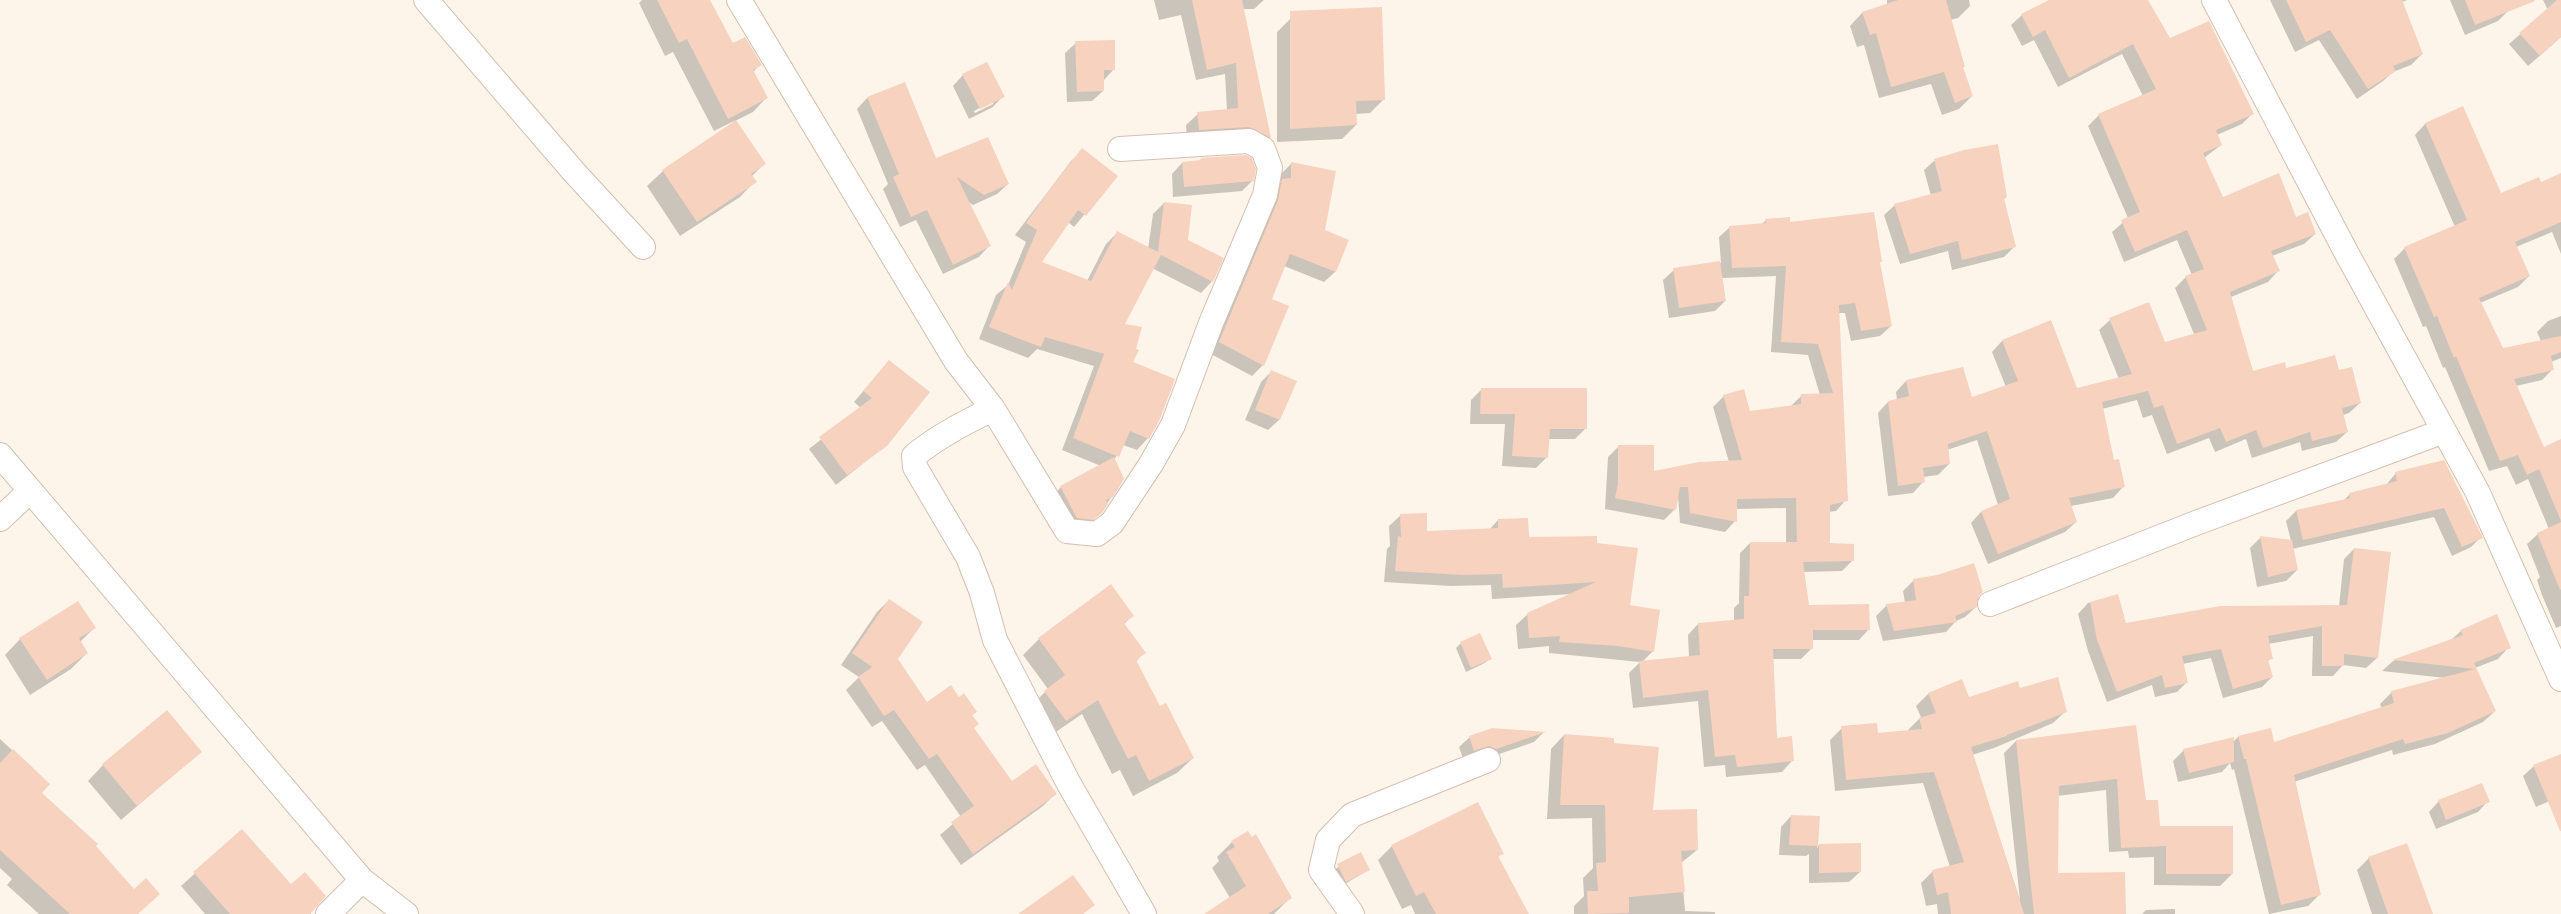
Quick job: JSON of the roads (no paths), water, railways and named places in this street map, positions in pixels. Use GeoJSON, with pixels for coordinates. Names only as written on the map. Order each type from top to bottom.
{"type":"FeatureCollection","features":[{"type":"Feature","properties":{"kind":"street"},"geometry":{"type":"LineString","coordinates":[[426,0],[574,172],[643,247]]}},
{"type":"Feature","properties":{"kind":"street"},"geometry":{"type":"LineString","coordinates":[[739,0],[956,361],[992,409],[1067,531],[1074,533],[1097,534],[1112,523],[1151,464],[1172,425],[1211,323],[1265,195],[1270,168],[1263,149],[1249,141],[1120,149]]}},
{"type":"Feature","properties":{"kind":"street"},"geometry":{"type":"LineString","coordinates":[[2214,0],[2346,252],[2477,491],[2561,679]]}},
{"type":"Feature","properties":{"kind":"street"},"geometry":{"type":"LineString","coordinates":[[992,409],[961,424],[923,449],[914,456],[915,467],[968,557],[982,593],[995,640],[1069,784],[1144,914]]}},
{"type":"Feature","properties":{"kind":"street"},"geometry":{"type":"LineString","coordinates":[[1990,604],[2196,523],[2444,431]]}},
{"type":"Feature","properties":{"kind":"street"},"geometry":{"type":"LineString","coordinates":[[0,455],[362,880],[406,914]]}},
{"type":"Feature","properties":{"kind":"street"},"geometry":{"type":"LineString","coordinates":[[0,519],[30,491]]}},
{"type":"Feature","properties":{"kind":"street"},"geometry":{"type":"LineString","coordinates":[[1352,914],[1321,870],[1328,840],[1352,815],[1488,760]]}},
{"type":"Feature","properties":{"kind":"street"},"geometry":{"type":"LineString","coordinates":[[328,914],[362,880]]}}]}
